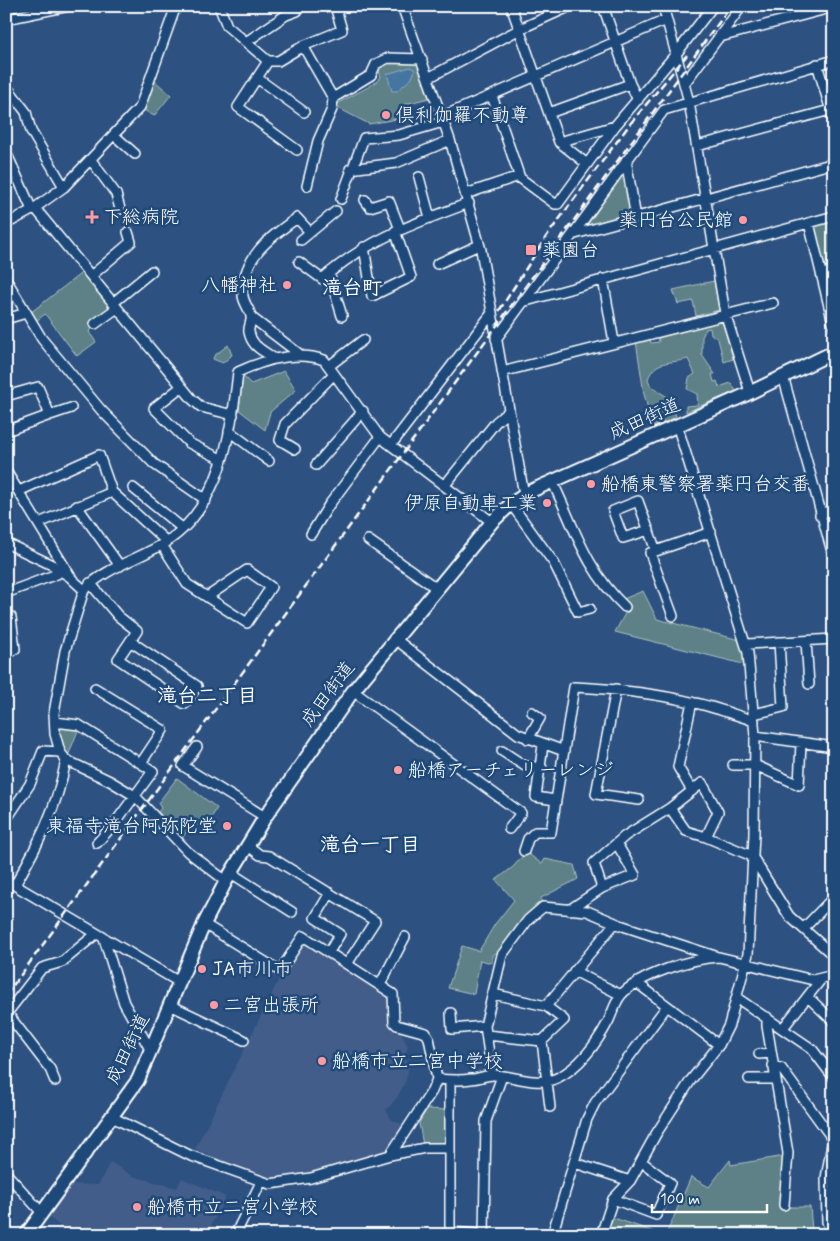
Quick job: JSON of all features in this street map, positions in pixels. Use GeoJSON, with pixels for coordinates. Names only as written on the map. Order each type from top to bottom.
{"type":"FeatureCollection","features":[{"type":"Feature","properties":{"kind":"highway","name":"成田街道"},"geometry":{"type":"LineString","coordinates":[[26,1235],[138,1080],[204,924],[228,877],[265,817],[353,691],[394,638],[492,522],[511,504],[524,495],[552,481],[834,352]]}},
{"type":"Feature","properties":{"kind":"street"},"geometry":{"type":"LineString","coordinates":[[6,19],[69,6]]}},
{"type":"Feature","properties":{"kind":"street"},"geometry":{"type":"LineString","coordinates":[[6,224],[33,209],[64,187],[115,136],[143,101],[176,6]]}},
{"type":"Feature","properties":{"kind":"street"},"geometry":{"type":"LineString","coordinates":[[219,6],[227,26],[268,61],[278,61],[303,46],[342,30],[335,6]]}},
{"type":"Feature","properties":{"kind":"street"},"geometry":{"type":"LineString","coordinates":[[246,42],[286,15],[297,11],[296,6]]}},
{"type":"Feature","properties":{"kind":"street"},"geometry":{"type":"LineString","coordinates":[[402,6],[450,140],[479,245],[524,495]]}},
{"type":"Feature","properties":{"kind":"street"},"geometry":{"type":"LineString","coordinates":[[511,6],[559,142],[587,164]]}},
{"type":"Feature","properties":{"kind":"street"},"geometry":{"type":"LineString","coordinates":[[428,78],[520,29],[571,6]]}},
{"type":"Feature","properties":{"kind":"street"},"geometry":{"type":"LineString","coordinates":[[602,6],[630,84],[638,100]]}},
{"type":"Feature","properties":{"kind":"street"},"geometry":{"type":"LineString","coordinates":[[663,6],[689,102],[726,313],[750,392]]}},
{"type":"Feature","properties":{"kind":"street"},"geometry":{"type":"LineString","coordinates":[[492,96],[519,176],[555,204],[558,204],[615,126],[676,54],[713,6]]}},
{"type":"Feature","properties":{"kind":"street"},"geometry":{"type":"LineString","coordinates":[[684,84],[742,6]]}},
{"type":"Feature","properties":{"kind":"street"},"geometry":{"type":"LineString","coordinates":[[720,37],[834,7]]}},
{"type":"Feature","properties":{"kind":"street"},"geometry":{"type":"LineString","coordinates":[[341,199],[350,169],[364,138],[391,137],[442,120],[492,96],[666,20]]}},
{"type":"Feature","properties":{"kind":"street"},"geometry":{"type":"LineString","coordinates":[[303,46],[333,98],[332,109],[318,141],[307,186]]}},
{"type":"Feature","properties":{"kind":"street"},"geometry":{"type":"LineString","coordinates":[[333,98],[371,75],[376,64],[388,58],[422,59]]}},
{"type":"Feature","properties":{"kind":"street"},"geometry":{"type":"LineString","coordinates":[[496,339],[526,301],[626,160],[664,110],[834,60]]}},
{"type":"Feature","properties":{"kind":"street"},"geometry":{"type":"LineString","coordinates":[[268,61],[238,107],[298,150]]}},
{"type":"Feature","properties":{"kind":"street"},"geometry":{"type":"LineString","coordinates":[[817,64],[834,121]]}},
{"type":"Feature","properties":{"kind":"street"},"geometry":{"type":"LineString","coordinates":[[257,78],[304,112]]}},
{"type":"Feature","properties":{"kind":"street"},"geometry":{"type":"LineString","coordinates":[[549,113],[630,84]]}},
{"type":"Feature","properties":{"kind":"street"},"geometry":{"type":"LineString","coordinates":[[6,86],[26,112],[31,131],[64,187]]}},
{"type":"Feature","properties":{"kind":"street"},"geometry":{"type":"LineString","coordinates":[[698,146],[832,110]]}},
{"type":"Feature","properties":{"kind":"street"},"geometry":{"type":"LineString","coordinates":[[559,142],[615,126]]}},
{"type":"Feature","properties":{"kind":"street"},"geometry":{"type":"LineString","coordinates":[[115,136],[136,154]]}},
{"type":"Feature","properties":{"kind":"street"},"geometry":{"type":"LineString","coordinates":[[350,169],[396,163],[450,140]]}},
{"type":"Feature","properties":{"kind":"street"},"geometry":{"type":"LineString","coordinates":[[6,152],[33,209],[91,276],[181,387],[202,407],[233,415]]}},
{"type":"Feature","properties":{"kind":"street"},"geometry":{"type":"LineString","coordinates":[[91,160],[116,194],[120,208]]}},
{"type":"Feature","properties":{"kind":"street"},"geometry":{"type":"LineString","coordinates":[[626,160],[636,218]]}},
{"type":"Feature","properties":{"kind":"street"},"geometry":{"type":"LineString","coordinates":[[575,234],[834,163]]}},
{"type":"Feature","properties":{"kind":"street"},"geometry":{"type":"LineString","coordinates":[[299,262],[322,279],[364,247],[398,230],[430,218],[467,198],[519,176]]}},
{"type":"Feature","properties":{"kind":"street"},"geometry":{"type":"LineString","coordinates":[[419,177],[430,218]]}},
{"type":"Feature","properties":{"kind":"street"},"geometry":{"type":"LineString","coordinates":[[364,247],[372,296],[411,277],[389,201],[370,206],[365,200]]}},
{"type":"Feature","properties":{"kind":"street"},"geometry":{"type":"LineString","coordinates":[[301,240],[336,211]]}},
{"type":"Feature","properties":{"kind":"street"},"geometry":{"type":"LineString","coordinates":[[526,301],[834,216]]}},
{"type":"Feature","properties":{"kind":"street"},"geometry":{"type":"LineString","coordinates":[[302,356],[252,317],[246,307],[243,295],[245,276],[251,258],[262,245],[297,218],[310,232]]}},
{"type":"Feature","properties":{"kind":"street"},"geometry":{"type":"LineString","coordinates":[[809,223],[834,327]]}},
{"type":"Feature","properties":{"kind":"street"},"geometry":{"type":"LineString","coordinates":[[91,276],[131,242],[128,232]]}},
{"type":"Feature","properties":{"kind":"street"},"geometry":{"type":"LineString","coordinates":[[438,264],[479,245]]}},
{"type":"Feature","properties":{"kind":"street"},"geometry":{"type":"LineString","coordinates":[[822,278],[834,267]]}},
{"type":"Feature","properties":{"kind":"street"},"geometry":{"type":"LineString","coordinates":[[95,324],[152,271]]}},
{"type":"Feature","properties":{"kind":"street"},"geometry":{"type":"LineString","coordinates":[[329,273],[342,316]]}},
{"type":"Feature","properties":{"kind":"street"},"geometry":{"type":"LineString","coordinates":[[6,279],[57,359],[101,410],[154,464],[206,500]]}},
{"type":"Feature","properties":{"kind":"street"},"geometry":{"type":"LineString","coordinates":[[603,279],[614,342]]}},
{"type":"Feature","properties":{"kind":"street"},"geometry":{"type":"LineString","coordinates":[[502,372],[726,313],[774,303]]}},
{"type":"Feature","properties":{"kind":"street"},"geometry":{"type":"LineString","coordinates":[[6,319],[26,313]]}},
{"type":"Feature","properties":{"kind":"street"},"geometry":{"type":"LineString","coordinates":[[391,445],[492,313]]}},
{"type":"Feature","properties":{"kind":"street"},"geometry":{"type":"LineString","coordinates":[[252,317],[249,332],[253,342],[258,349],[274,359]]}},
{"type":"Feature","properties":{"kind":"street"},"geometry":{"type":"LineString","coordinates":[[295,450],[280,440],[285,424],[332,370],[363,340]]}},
{"type":"Feature","properties":{"kind":"street"},"geometry":{"type":"LineString","coordinates":[[15,885],[49,822],[60,791],[63,756],[55,722],[65,651],[87,586],[164,543],[182,528],[206,500],[230,432],[238,372],[274,359],[302,356],[324,360],[363,411],[373,430],[380,437],[445,484],[492,522]]}},
{"type":"Feature","properties":{"kind":"street"},"geometry":{"type":"LineString","coordinates":[[782,376],[833,555]]}},
{"type":"Feature","properties":{"kind":"street"},"geometry":{"type":"LineString","coordinates":[[6,396],[38,387],[50,415]]}},
{"type":"Feature","properties":{"kind":"street"},"geometry":{"type":"LineString","coordinates":[[181,387],[154,408],[189,443],[221,459]]}},
{"type":"Feature","properties":{"kind":"street"},"geometry":{"type":"LineString","coordinates":[[6,432],[71,408]]}},
{"type":"Feature","properties":{"kind":"street"},"geometry":{"type":"LineString","coordinates":[[316,465],[363,411]]}},
{"type":"Feature","properties":{"kind":"street"},"geometry":{"type":"LineString","coordinates":[[445,484],[496,422],[509,411]]}},
{"type":"Feature","properties":{"kind":"street"},"geometry":{"type":"LineString","coordinates":[[601,1235],[614,1200],[630,1181],[653,1139],[691,1080],[719,1045],[737,998],[748,954],[754,834],[755,736],[747,644],[677,425]]}},
{"type":"Feature","properties":{"kind":"street"},"geometry":{"type":"LineString","coordinates":[[230,432],[269,461]]}},
{"type":"Feature","properties":{"kind":"street"},"geometry":{"type":"LineString","coordinates":[[311,534],[326,513],[329,505],[380,437]]}},
{"type":"Feature","properties":{"kind":"street"},"geometry":{"type":"LineString","coordinates":[[13,487],[99,455],[112,492],[164,543],[187,584],[207,597],[247,623],[271,587],[247,570],[207,597]]}},
{"type":"Feature","properties":{"kind":"street"},"geometry":{"type":"LineString","coordinates":[[6,471],[13,487],[39,523],[63,567],[72,578],[87,586],[118,616],[137,630],[118,659],[185,704],[197,686],[130,641]]}},
{"type":"Feature","properties":{"kind":"street"},"geometry":{"type":"LineString","coordinates":[[552,481],[586,559],[612,596],[625,608]]}},
{"type":"Feature","properties":{"kind":"street"},"geometry":{"type":"LineString","coordinates":[[133,488],[182,528]]}},
{"type":"Feature","properties":{"kind":"street"},"geometry":{"type":"LineString","coordinates":[[39,523],[112,492]]}},
{"type":"Feature","properties":{"kind":"street"},"geometry":{"type":"LineString","coordinates":[[649,530],[623,538],[613,511],[638,501],[649,530],[656,551]]}},
{"type":"Feature","properties":{"kind":"street"},"geometry":{"type":"LineString","coordinates":[[511,504],[554,563],[578,612],[590,609]]}},
{"type":"Feature","properties":{"kind":"street"},"geometry":{"type":"LineString","coordinates":[[77,506],[120,566]]}},
{"type":"Feature","properties":{"kind":"street"},"geometry":{"type":"LineString","coordinates":[[820,514],[834,509]]}},
{"type":"Feature","properties":{"kind":"street"},"geometry":{"type":"LineString","coordinates":[[673,616],[650,552],[711,532]]}},
{"type":"Feature","properties":{"kind":"street"},"geometry":{"type":"LineString","coordinates":[[368,540],[436,588]]}},
{"type":"Feature","properties":{"kind":"street"},"geometry":{"type":"LineString","coordinates":[[6,544],[63,567]]}},
{"type":"Feature","properties":{"kind":"street"},"geometry":{"type":"LineString","coordinates":[[6,593],[57,574],[63,567]]}},
{"type":"Feature","properties":{"kind":"street"},"geometry":{"type":"LineString","coordinates":[[6,617],[11,617],[15,649],[6,656]]}},
{"type":"Feature","properties":{"kind":"street"},"geometry":{"type":"LineString","coordinates":[[394,638],[528,739],[564,751]]}},
{"type":"Feature","properties":{"kind":"street"},"geometry":{"type":"LineString","coordinates":[[747,644],[834,639]]}},
{"type":"Feature","properties":{"kind":"street"},"geometry":{"type":"LineString","coordinates":[[806,641],[809,684]]}},
{"type":"Feature","properties":{"kind":"street"},"geometry":{"type":"LineString","coordinates":[[524,851],[528,839],[535,832],[551,832],[574,687],[616,689],[692,702],[754,718],[783,707],[779,642]]}},
{"type":"Feature","properties":{"kind":"street"},"geometry":{"type":"LineString","coordinates":[[95,688],[163,730],[141,763]]}},
{"type":"Feature","properties":{"kind":"street"},"geometry":{"type":"LineString","coordinates":[[616,689],[596,794],[639,800]]}},
{"type":"Feature","properties":{"kind":"street"},"geometry":{"type":"LineString","coordinates":[[353,691],[521,813],[509,829]]}},
{"type":"Feature","properties":{"kind":"street"},"geometry":{"type":"LineString","coordinates":[[692,702],[678,767],[692,791]]}},
{"type":"Feature","properties":{"kind":"street"},"geometry":{"type":"LineString","coordinates":[[528,739],[540,718],[532,712]]}},
{"type":"Feature","properties":{"kind":"street"},"geometry":{"type":"LineString","coordinates":[[55,722],[78,725],[154,771],[97,843]]}},
{"type":"Feature","properties":{"kind":"street"},"geometry":{"type":"LineString","coordinates":[[755,736],[834,747]]}},
{"type":"Feature","properties":{"kind":"street"},"geometry":{"type":"LineString","coordinates":[[733,765],[755,765],[799,785],[801,743]]}},
{"type":"Feature","properties":{"kind":"street"},"geometry":{"type":"LineString","coordinates":[[544,745],[542,768],[536,797],[555,800]]}},
{"type":"Feature","properties":{"kind":"street"},"geometry":{"type":"LineString","coordinates":[[197,747],[183,766],[265,817]]}},
{"type":"Feature","properties":{"kind":"street"},"geometry":{"type":"LineString","coordinates":[[6,820],[30,784],[44,751],[63,756],[135,796],[188,852],[228,877],[292,912]]}},
{"type":"Feature","properties":{"kind":"street"},"geometry":{"type":"LineString","coordinates":[[502,751],[525,766],[542,768]]}},
{"type":"Feature","properties":{"kind":"street"},"geometry":{"type":"LineString","coordinates":[[602,888],[594,864],[625,836],[670,808],[702,784],[718,812],[706,837]]}},
{"type":"Feature","properties":{"kind":"street"},"geometry":{"type":"LineString","coordinates":[[670,808],[686,831],[752,856],[789,916],[834,956]]}},
{"type":"Feature","properties":{"kind":"street"},"geometry":{"type":"LineString","coordinates":[[570,910],[602,888],[635,875],[617,844]]}},
{"type":"Feature","properties":{"kind":"street"},"geometry":{"type":"LineString","coordinates":[[247,845],[260,855],[269,856],[375,921],[347,964]]}},
{"type":"Feature","properties":{"kind":"street"},"geometry":{"type":"LineString","coordinates":[[6,880],[179,982]]}},
{"type":"Feature","properties":{"kind":"street"},"geometry":{"type":"LineString","coordinates":[[329,952],[340,934],[315,918],[330,893]]}},
{"type":"Feature","properties":{"kind":"street"},"geometry":{"type":"LineString","coordinates":[[804,928],[834,897]]}},
{"type":"Feature","properties":{"kind":"street"},"geometry":{"type":"LineString","coordinates":[[492,1075],[486,1031],[492,994],[502,955],[528,920],[543,907],[587,911],[615,923],[719,957],[813,980],[834,975]]}},
{"type":"Feature","properties":{"kind":"street"},"geometry":{"type":"LineString","coordinates":[[546,1006],[615,923]]}},
{"type":"Feature","properties":{"kind":"street"},"geometry":{"type":"LineString","coordinates":[[204,924],[280,971],[303,936],[394,994],[394,1022],[397,1025],[426,1033],[429,1038],[436,1079],[432,1091],[390,1155]]}},
{"type":"Feature","properties":{"kind":"street"},"geometry":{"type":"LineString","coordinates":[[100,937],[124,1003],[151,1051]]}},
{"type":"Feature","properties":{"kind":"street"},"geometry":{"type":"LineString","coordinates":[[55,1080],[50,1069],[7,1013],[42,968],[62,962],[100,937]]}},
{"type":"Feature","properties":{"kind":"street"},"geometry":{"type":"LineString","coordinates":[[380,985],[405,937]]}},
{"type":"Feature","properties":{"kind":"street"},"geometry":{"type":"LineString","coordinates":[[436,1079],[471,1079],[492,1075],[547,1081],[558,1078],[580,1061],[602,1034],[621,995],[637,983],[666,970],[719,957]]}},
{"type":"Feature","properties":{"kind":"street"},"geometry":{"type":"LineString","coordinates":[[574,971],[621,995]]}},
{"type":"Feature","properties":{"kind":"street"},"geometry":{"type":"LineString","coordinates":[[784,1028],[822,978]]}},
{"type":"Feature","properties":{"kind":"street"},"geometry":{"type":"LineString","coordinates":[[637,983],[719,1045]]}},
{"type":"Feature","properties":{"kind":"street"},"geometry":{"type":"LineString","coordinates":[[492,994],[546,1006],[564,1020],[542,1042]]}},
{"type":"Feature","properties":{"kind":"street"},"geometry":{"type":"LineString","coordinates":[[808,997],[834,1022]]}},
{"type":"Feature","properties":{"kind":"street"},"geometry":{"type":"LineString","coordinates":[[737,998],[768,1017],[812,1049],[834,1078]]}},
{"type":"Feature","properties":{"kind":"street"},"geometry":{"type":"LineString","coordinates":[[170,1005],[244,1040]]}},
{"type":"Feature","properties":{"kind":"street"},"geometry":{"type":"LineString","coordinates":[[552,1235],[587,1119],[595,1103],[667,1006]]}},
{"type":"Feature","properties":{"kind":"street"},"geometry":{"type":"LineString","coordinates":[[451,1013],[452,1029],[486,1031],[542,1042]]}},
{"type":"Feature","properties":{"kind":"street"},"geometry":{"type":"LineString","coordinates":[[768,1017],[766,1026],[788,1153],[784,1204]]}},
{"type":"Feature","properties":{"kind":"street"},"geometry":{"type":"LineString","coordinates":[[542,1042],[550,1108]]}},
{"type":"Feature","properties":{"kind":"street"},"geometry":{"type":"LineString","coordinates":[[760,1054],[771,1053]]}},
{"type":"Feature","properties":{"kind":"street"},"geometry":{"type":"LineString","coordinates":[[773,1066],[781,1068],[833,1136],[826,1178],[833,1235]]}},
{"type":"Feature","properties":{"kind":"street"},"geometry":{"type":"LineString","coordinates":[[450,1080],[450,1233],[484,1235],[486,1121],[502,1076]]}},
{"type":"Feature","properties":{"kind":"street"},"geometry":{"type":"LineString","coordinates":[[749,1079],[774,1079]]}},
{"type":"Feature","properties":{"kind":"street"},"geometry":{"type":"LineString","coordinates":[[112,1117],[189,1155],[270,1184],[311,1178],[390,1155],[425,1148],[450,1148]]}},
{"type":"Feature","properties":{"kind":"street"},"geometry":{"type":"LineString","coordinates":[[614,1200],[656,1214],[670,1183],[642,1162]]}},
{"type":"Feature","properties":{"kind":"street"},"geometry":{"type":"LineString","coordinates":[[575,1163],[630,1181]]}},
{"type":"Feature","properties":{"kind":"street"},"geometry":{"type":"LineString","coordinates":[[6,1174],[42,1213]]}},
{"type":"Feature","properties":{"kind":"street"},"geometry":{"type":"LineString","coordinates":[[235,1235],[261,1182]]}},
{"type":"Feature","properties":{"kind":"shaded area"},"geometry":{"type":"Polygon","coordinates":[[[410,67],[415,70],[412,78],[397,91],[392,91],[387,74],[410,67]]]}},
{"type":"Feature","properties":{"kind":"shaded area","name":"船橋市立二宮中学校"},"geometry":{"type":"Polygon","coordinates":[[[304,941],[392,996],[394,1032],[401,1033],[408,1046],[404,1059],[410,1062],[406,1080],[397,1098],[386,1110],[392,1120],[406,1126],[386,1153],[358,1158],[308,1175],[269,1180],[195,1149],[283,971],[304,941]]]}},
{"type":"Feature","properties":{"kind":"shaded area","name":"船橋市立二宮小学校"},"geometry":{"type":"Polygon","coordinates":[[[110,1162],[133,1176],[177,1188],[182,1178],[226,1197],[211,1225],[231,1235],[54,1235],[60,1226],[47,1216],[70,1184],[98,1185],[110,1162]]]}},
{"type":"Feature","properties":{"kind":"green space"},"geometry":{"type":"Polygon","coordinates":[[[390,62],[418,64],[429,98],[405,104],[408,117],[369,124],[338,108],[337,104],[377,81],[381,77],[378,69],[390,62]]]}},
{"type":"Feature","properties":{"kind":"green space"},"geometry":{"type":"Polygon","coordinates":[[[155,81],[171,95],[154,116],[142,109],[155,81]]]}},
{"type":"Feature","properties":{"kind":"green space"},"geometry":{"type":"Polygon","coordinates":[[[626,171],[633,213],[585,228],[626,171]]]}},
{"type":"Feature","properties":{"kind":"green space"},"geometry":{"type":"Polygon","coordinates":[[[834,220],[834,262],[824,270],[814,230],[816,226],[834,220]]]}},
{"type":"Feature","properties":{"kind":"green space"},"geometry":{"type":"Polygon","coordinates":[[[84,271],[112,305],[111,309],[89,332],[96,342],[77,356],[45,314],[35,322],[30,313],[84,271]]]}},
{"type":"Feature","properties":{"kind":"green space"},"geometry":{"type":"Polygon","coordinates":[[[714,281],[719,310],[696,316],[693,301],[678,304],[673,290],[714,281]]]}},
{"type":"Feature","properties":{"kind":"green space"},"geometry":{"type":"Polygon","coordinates":[[[721,317],[733,359],[724,362],[718,339],[711,334],[710,328],[706,329],[702,337],[702,355],[715,374],[712,374],[714,382],[717,381],[719,387],[731,383],[736,391],[686,412],[686,406],[698,405],[697,394],[687,389],[689,378],[695,374],[688,359],[659,365],[648,379],[651,387],[671,399],[676,417],[653,427],[644,394],[636,341],[649,337],[651,343],[659,342],[658,335],[721,317]]]}},
{"type":"Feature","properties":{"kind":"green space"},"geometry":{"type":"Polygon","coordinates":[[[228,345],[232,355],[223,363],[213,359],[214,356],[228,345]]]}},
{"type":"Feature","properties":{"kind":"green space"},"geometry":{"type":"Polygon","coordinates":[[[284,371],[296,390],[270,412],[265,430],[239,410],[243,376],[251,384],[284,371]]]}},
{"type":"Feature","properties":{"kind":"green space"},"geometry":{"type":"Polygon","coordinates":[[[643,591],[657,619],[744,641],[747,665],[615,632],[628,608],[621,600],[643,591]]]}},
{"type":"Feature","properties":{"kind":"green space"},"geometry":{"type":"Polygon","coordinates":[[[62,724],[79,728],[68,756],[63,749],[58,727],[62,724]]]}},
{"type":"Feature","properties":{"kind":"green space"},"geometry":{"type":"Polygon","coordinates":[[[177,778],[217,808],[205,829],[192,822],[182,839],[158,812],[161,808],[158,803],[177,778]]]}},
{"type":"Feature","properties":{"kind":"green space"},"geometry":{"type":"Polygon","coordinates":[[[526,852],[542,864],[545,859],[574,865],[578,879],[541,898],[542,905],[525,916],[505,945],[492,955],[492,963],[480,960],[474,994],[448,988],[462,946],[479,951],[495,924],[514,900],[496,880],[513,867],[526,852]]]}},
{"type":"Feature","properties":{"kind":"green space"},"geometry":{"type":"Polygon","coordinates":[[[427,1109],[447,1110],[447,1142],[445,1145],[423,1145],[419,1123],[427,1109]]]}},
{"type":"Feature","properties":{"kind":"green space"},"geometry":{"type":"Polygon","coordinates":[[[785,1156],[782,1207],[810,1207],[812,1230],[815,1235],[666,1235],[691,1177],[709,1187],[730,1160],[731,1165],[785,1156]]]}},
{"type":"Feature","properties":{"kind":"green space"},"geometry":{"type":"Polygon","coordinates":[[[608,1216],[663,1235],[602,1235],[608,1216]]]}},
{"type":"Feature","properties":{"kind":"railway"},"geometry":{"type":"LineString","coordinates":[[6,995],[731,6]]}},
{"type":"Feature","properties":{"kind":"railway"},"geometry":{"type":"LineString","coordinates":[[499,311],[546,237],[630,124],[687,55]]}},
{"type":"Feature","properties":{"kind":"place","name":"倶利伽羅不動尊"},"geometry":{"type":"Point","coordinates":[386,115]}},
{"type":"Feature","properties":{"kind":"place","name":"下総病院"},"geometry":{"type":"Point","coordinates":[92,217]}},
{"type":"Feature","properties":{"kind":"place","name":"薬円台公民館"},"geometry":{"type":"Point","coordinates":[743,220]}},
{"type":"Feature","properties":{"kind":"place","name":"薬園台"},"geometry":{"type":"Point","coordinates":[531,250]}},
{"type":"Feature","properties":{"kind":"place","name":"八幡神社"},"geometry":{"type":"Point","coordinates":[287,285]}},
{"type":"Feature","properties":{"kind":"place","name":"船橋東警察署薬円台交番"},"geometry":{"type":"Point","coordinates":[591,484]}},
{"type":"Feature","properties":{"kind":"place","name":"伊原自動車工業"},"geometry":{"type":"Point","coordinates":[547,503]}},
{"type":"Feature","properties":{"kind":"place","name":"船橋アーチェリーレンジ"},"geometry":{"type":"Point","coordinates":[398,770]}},
{"type":"Feature","properties":{"kind":"place","name":"東福寺滝台阿弥陀堂"},"geometry":{"type":"Point","coordinates":[227,826]}},
{"type":"Feature","properties":{"kind":"place","name":"JA市川市"},"geometry":{"type":"Point","coordinates":[202,969]}},
{"type":"Feature","properties":{"kind":"place","name":"二宮出張所"},"geometry":{"type":"Point","coordinates":[214,1005]}},
{"type":"Feature","properties":{"kind":"place","name":"船橋市立二宮中学校"},"geometry":{"type":"Point","coordinates":[322,1061]}},
{"type":"Feature","properties":{"kind":"place","name":"船橋市立二宮小学校"},"geometry":{"type":"Point","coordinates":[137,1207]}},
{"type":"Feature","properties":{"kind":"district","name":"滝台町"},"geometry":{"type":"Point","coordinates":[352,288]}},
{"type":"Feature","properties":{"kind":"district","name":"滝台二丁目"},"geometry":{"type":"Point","coordinates":[207,696]}},
{"type":"Feature","properties":{"kind":"district","name":"滝台一丁目"},"geometry":{"type":"Point","coordinates":[370,845]}}]}
